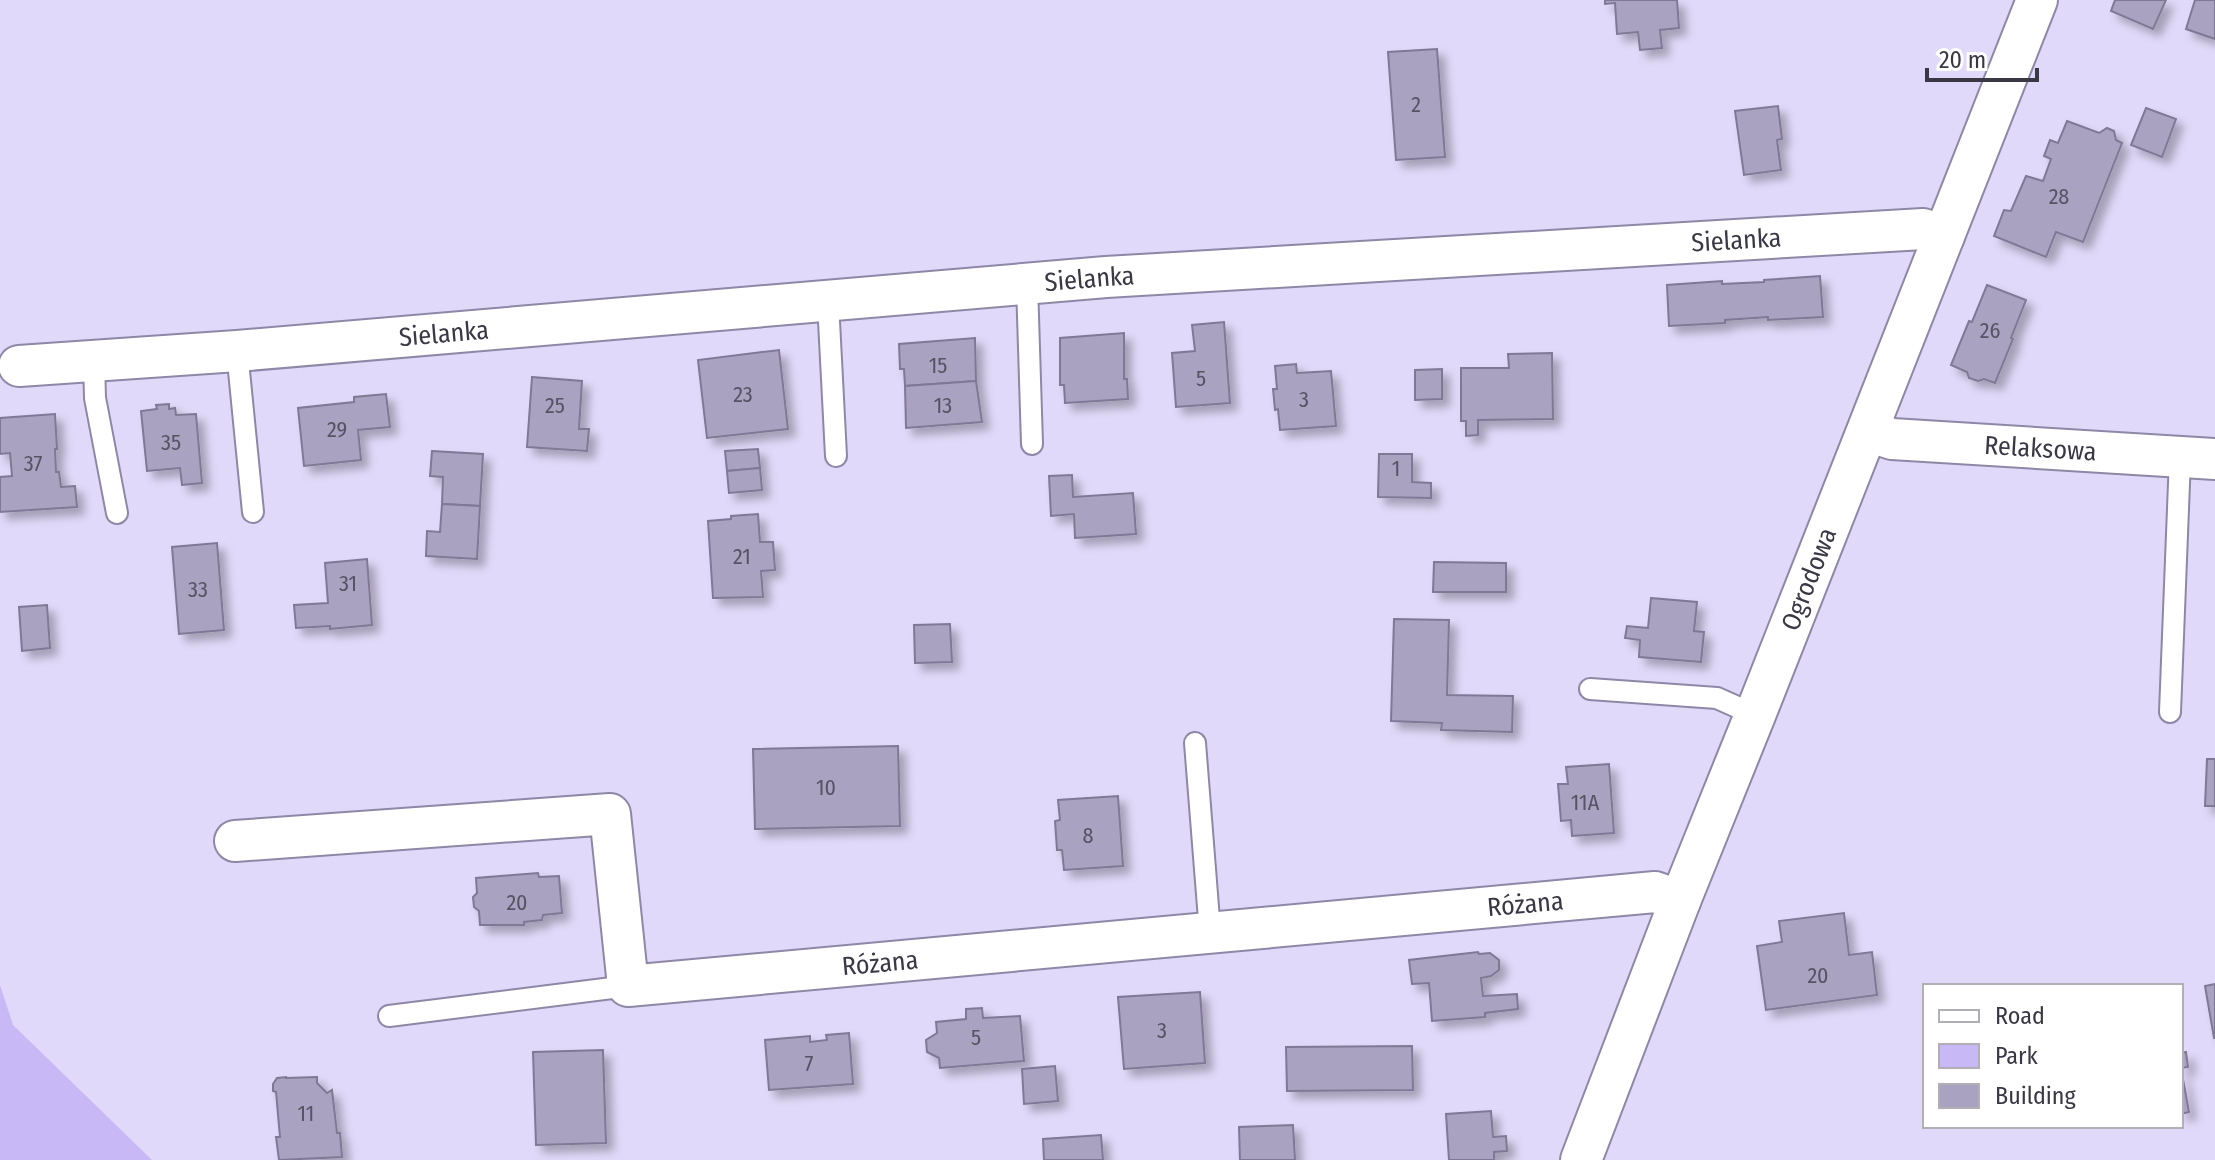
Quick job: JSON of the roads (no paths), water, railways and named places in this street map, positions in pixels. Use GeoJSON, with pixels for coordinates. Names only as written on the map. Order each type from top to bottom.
{"type":"FeatureCollection","features":[{"type":"Feature","properties":{"kind":"street","name":"Ogrodowa"},"geometry":{"type":"LineString","coordinates":[[1581,1160],[1680,901],[2037,0]]}},
{"type":"Feature","properties":{"kind":"street","name":"Sielanka"},"geometry":{"type":"LineString","coordinates":[[19,366],[237,351],[1121,276],[1923,229],[1944,236]]}},
{"type":"Feature","properties":{"kind":"street","name":"Relaksowa"},"geometry":{"type":"LineString","coordinates":[[1868,431],[1892,439],[2197,458]]}},
{"type":"Feature","properties":{"kind":"street"},"geometry":{"type":"LineString","coordinates":[[235,841],[610,814],[628,986]]}},
{"type":"Feature","properties":{"kind":"street","name":"Różana"},"geometry":{"type":"LineString","coordinates":[[628,986],[1655,892],[1680,901]]}},
{"type":"Feature","properties":{"kind":"lane"},"geometry":{"type":"LineString","coordinates":[[1027,284],[1032,444]]}},
{"type":"Feature","properties":{"kind":"lane"},"geometry":{"type":"LineString","coordinates":[[828,302],[836,456]]}},
{"type":"Feature","properties":{"kind":"lane"},"geometry":{"type":"LineString","coordinates":[[237,351],[253,512]]}},
{"type":"Feature","properties":{"kind":"lane"},"geometry":{"type":"LineString","coordinates":[[94,361],[95,398],[117,513]]}},
{"type":"Feature","properties":{"kind":"lane"},"geometry":{"type":"LineString","coordinates":[[2170,712],[2197,458]]}},
{"type":"Feature","properties":{"kind":"lane"},"geometry":{"type":"LineString","coordinates":[[1590,689],[1717,698],[1755,715]]}},
{"type":"Feature","properties":{"kind":"lane"},"geometry":{"type":"LineString","coordinates":[[1195,743],[1210,932]]}},
{"type":"Feature","properties":{"kind":"lane"},"geometry":{"type":"LineString","coordinates":[[389,1016],[628,986]]}}]}
